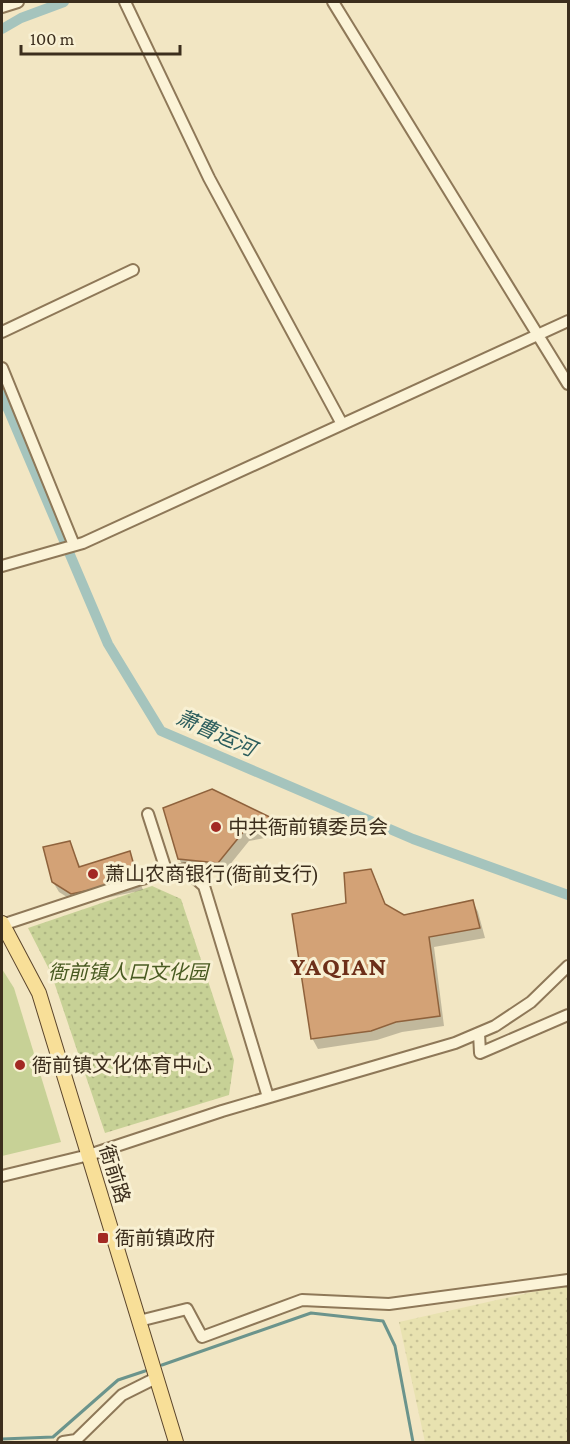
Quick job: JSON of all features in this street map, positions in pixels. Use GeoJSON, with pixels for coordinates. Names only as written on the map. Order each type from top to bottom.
{"type":"FeatureCollection","features":[{"type":"Feature","properties":{"kind":"main road","name":"衙前路"},"geometry":{"type":"LineString","coordinates":[[2,924],[39,993],[176,1443]]}},
{"type":"Feature","properties":{"kind":"street"},"geometry":{"type":"LineString","coordinates":[[2,7],[18,2]]}},
{"type":"Feature","properties":{"kind":"street"},"geometry":{"type":"LineString","coordinates":[[125,2],[209,178],[342,424]]}},
{"type":"Feature","properties":{"kind":"street"},"geometry":{"type":"LineString","coordinates":[[333,2],[540,334],[568,384]]}},
{"type":"Feature","properties":{"kind":"street"},"geometry":{"type":"LineString","coordinates":[[2,332],[133,270]]}},
{"type":"Feature","properties":{"kind":"street"},"geometry":{"type":"LineString","coordinates":[[2,566],[79,544],[568,321]]}},
{"type":"Feature","properties":{"kind":"street"},"geometry":{"type":"LineString","coordinates":[[2,368],[79,544]]}},
{"type":"Feature","properties":{"kind":"street"},"geometry":{"type":"LineString","coordinates":[[148,814],[167,873]]}},
{"type":"Feature","properties":{"kind":"street"},"geometry":{"type":"LineString","coordinates":[[2,924],[138,880],[185,869],[204,886],[268,1097]]}},
{"type":"Feature","properties":{"kind":"street"},"geometry":{"type":"LineString","coordinates":[[2,1176],[89,1155],[268,1097],[455,1043],[495,1026],[531,1002],[568,966]]}},
{"type":"Feature","properties":{"kind":"street"},"geometry":{"type":"LineString","coordinates":[[478,1033],[480,1053],[568,1015]]}},
{"type":"Feature","properties":{"kind":"street"},"geometry":{"type":"LineString","coordinates":[[139,1321],[187,1309],[202,1337],[302,1300],[389,1304],[568,1280]]}},
{"type":"Feature","properties":{"kind":"street"},"geometry":{"type":"LineString","coordinates":[[63,1443],[76,1441],[122,1395],[156,1378]]}},
{"type":"Feature","properties":{"kind":"shaded area"},"geometry":{"type":"Polygon","coordinates":[[[568,1284],[568,1442],[425,1442],[399,1322],[568,1284]]]}},
{"type":"Feature","properties":{"kind":"green space","name":"衙前镇人口文化园"},"geometry":{"type":"Polygon","coordinates":[[[152,886],[181,899],[234,1060],[229,1095],[105,1133],[51,973],[28,928],[152,886]]]}},
{"type":"Feature","properties":{"kind":"green space","name":"衙前镇文化体育中心"},"geometry":{"type":"Polygon","coordinates":[[[2,969],[14,988],[61,1142],[2,1156],[2,969]]]}},
{"type":"Feature","properties":{"kind":"building","name":"中共衙前镇委员会"},"geometry":{"type":"Polygon","coordinates":[[[212,789],[282,823],[244,831],[218,863],[178,859],[163,808],[212,789]]]}},
{"type":"Feature","properties":{"kind":"building","name":"萧山农商银行(衙前支行)"},"geometry":{"type":"Polygon","coordinates":[[[70,841],[79,867],[130,851],[138,880],[71,894],[52,882],[43,847],[70,841]]]}},
{"type":"Feature","properties":{"kind":"building"},"geometry":{"type":"Polygon","coordinates":[[[371,869],[385,904],[404,915],[473,900],[480,928],[429,937],[440,1016],[396,1022],[371,1031],[311,1039],[292,914],[346,903],[344,873],[371,869]]]}},
{"type":"Feature","properties":{"kind":"waterway"},"geometry":{"type":"LineString","coordinates":[[2,29],[21,18],[64,2]]}},
{"type":"Feature","properties":{"kind":"waterway","name":"萧曹运河"},"geometry":{"type":"LineString","coordinates":[[2,395],[108,644],[161,731],[413,839],[568,895]]}},
{"type":"Feature","properties":{"kind":"waterway"},"geometry":{"type":"LineString","coordinates":[[162,1365],[311,1313],[383,1321],[395,1346],[413,1442]]}},
{"type":"Feature","properties":{"kind":"waterway"},"geometry":{"type":"LineString","coordinates":[[2,1439],[53,1437],[118,1380],[145,1371]]}},
{"type":"Feature","properties":{"kind":"place","name":"中共衙前镇委员会"},"geometry":{"type":"Point","coordinates":[216,827]}},
{"type":"Feature","properties":{"kind":"place","name":"萧山农商银行(衙前支行)"},"geometry":{"type":"Point","coordinates":[93,874]}},
{"type":"Feature","properties":{"kind":"place","name":"衙前镇文化体育中心"},"geometry":{"type":"Point","coordinates":[20,1065]}},
{"type":"Feature","properties":{"kind":"place","name":"衙前镇政府"},"geometry":{"type":"Point","coordinates":[103,1238]}},
{"type":"Feature","properties":{"kind":"district","name":"YAQIAN"},"geometry":{"type":"Point","coordinates":[339,966]}}]}
